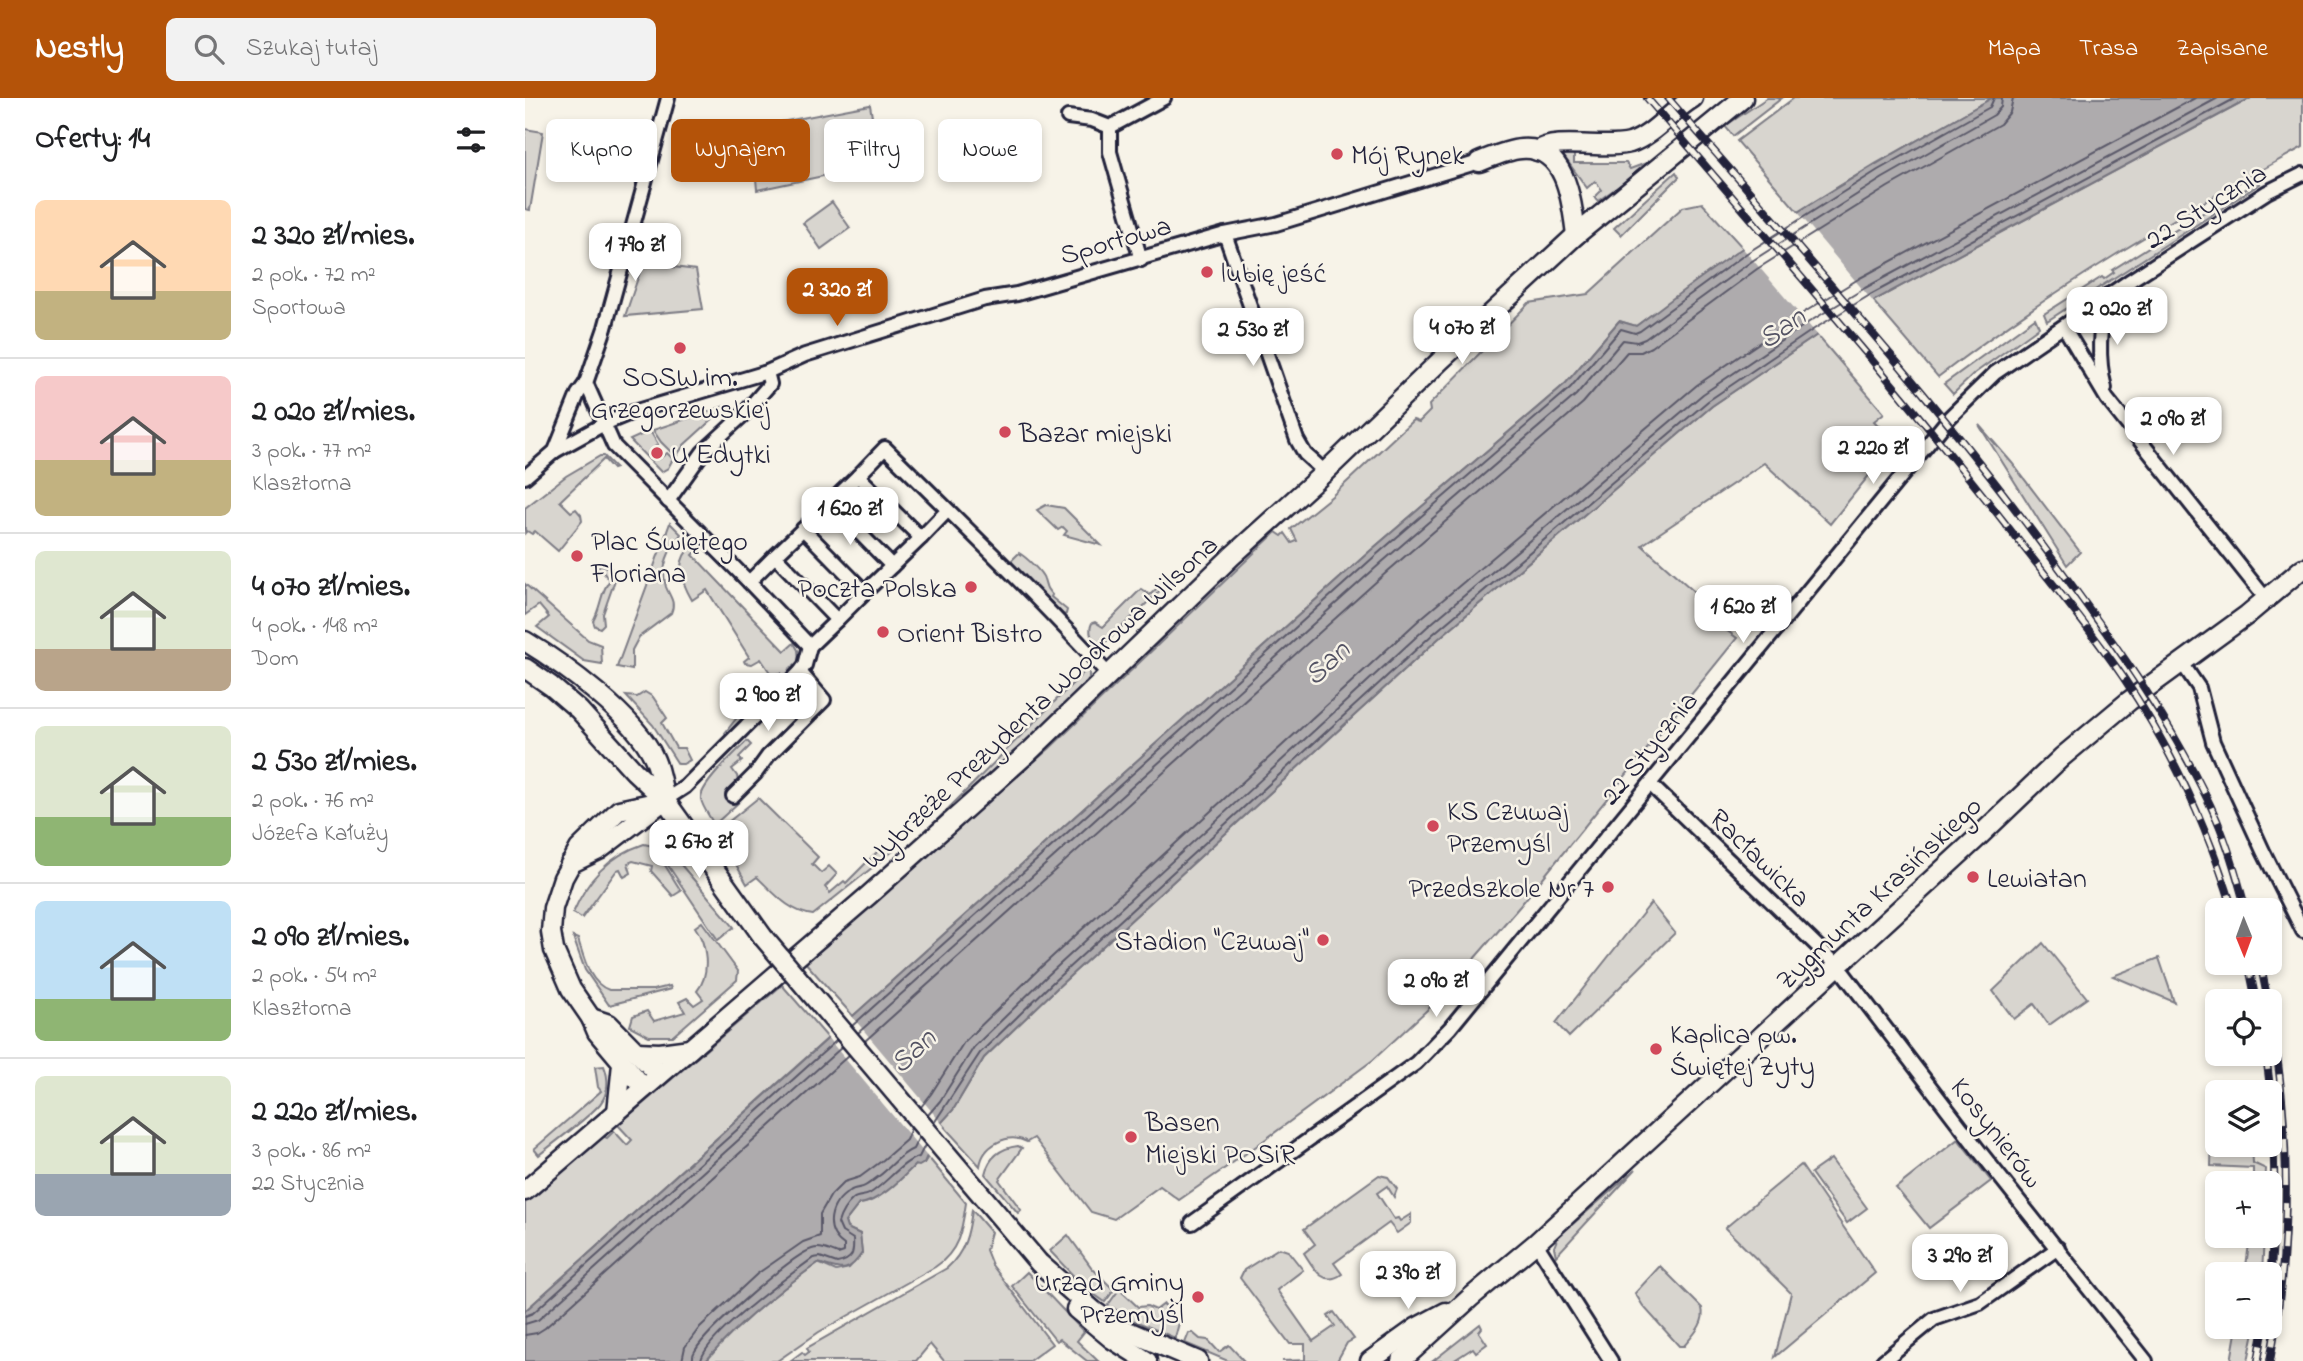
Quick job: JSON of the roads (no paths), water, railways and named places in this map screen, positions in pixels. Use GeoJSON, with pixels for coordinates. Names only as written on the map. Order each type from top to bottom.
{"type":"FeatureCollection","features":[{"type":"Feature","properties":{"kind":"street"},"geometry":{"type":"LineString","coordinates":[[525,477],[555,450],[578,394],[586,383],[605,328],[669,98]]}},
{"type":"Feature","properties":{"kind":"street"},"geometry":{"type":"LineString","coordinates":[[1109,127],[1164,98]]}},
{"type":"Feature","properties":{"kind":"street"},"geometry":{"type":"LineString","coordinates":[[1537,151],[1548,145],[1630,143],[1642,138],[1693,98]]}},
{"type":"Feature","properties":{"kind":"street"},"geometry":{"type":"LineString","coordinates":[[1576,235],[1743,98]]}},
{"type":"Feature","properties":{"kind":"street"},"geometry":{"type":"LineString","coordinates":[[1068,117],[1092,120],[1109,127]]}},
{"type":"Feature","properties":{"kind":"street"},"geometry":{"type":"LineString","coordinates":[[1109,127],[1110,152],[1141,260]]}},
{"type":"Feature","properties":{"kind":"street"},"geometry":{"type":"LineString","coordinates":[[1479,162],[1524,149],[1537,151],[1556,163],[1566,180],[1573,204],[1576,235]]}},
{"type":"Feature","properties":{"kind":"street","name":"Sportowa"},"geometry":{"type":"LineString","coordinates":[[555,450],[633,412],[767,372],[805,355],[985,299],[1017,294],[1225,234],[1276,224],[1479,162]]}},
{"type":"Feature","properties":{"kind":"street","name":"22 Stycznia"},"geometry":{"type":"LineString","coordinates":[[1192,1223],[1416,1063],[1450,1028],[1949,417],[1995,373],[2108,295],[2267,192],[2303,174]]}},
{"type":"Feature","properties":{"kind":"street"},"geometry":{"type":"LineString","coordinates":[[1225,234],[1297,440],[1305,454],[1325,472]]}},
{"type":"Feature","properties":{"kind":"street","name":"Wybrzeże Prezydenta Woodrowa Wilsona"},"geometry":{"type":"LineString","coordinates":[[525,1192],[1020,761],[1232,556],[1576,235]]}},
{"type":"Feature","properties":{"kind":"street"},"geometry":{"type":"LineString","coordinates":[[2107,399],[2100,339],[2108,295]]}},
{"type":"Feature","properties":{"kind":"street"},"geometry":{"type":"LineString","coordinates":[[2064,327],[2107,399],[2266,599]]}},
{"type":"Feature","properties":{"kind":"street"},"geometry":{"type":"LineString","coordinates":[[668,501],[703,452],[770,384],[767,372]]}},
{"type":"Feature","properties":{"kind":"street"},"geometry":{"type":"LineString","coordinates":[[586,383],[614,446],[810,646]]}},
{"type":"Feature","properties":{"kind":"street"},"geometry":{"type":"LineString","coordinates":[[749,582],[885,448],[1109,675]]}},
{"type":"Feature","properties":{"kind":"street"},"geometry":{"type":"LineString","coordinates":[[858,476],[921,538]]}},
{"type":"Feature","properties":{"kind":"street"},"geometry":{"type":"LineString","coordinates":[[830,503],[892,566]]}},
{"type":"Feature","properties":{"kind":"street"},"geometry":{"type":"LineString","coordinates":[[644,1088],[597,1032],[562,972],[551,932],[553,908],[569,865],[579,849],[619,810],[665,800],[685,787],[800,672],[805,666],[810,646],[948,510]]}},
{"type":"Feature","properties":{"kind":"street"},"geometry":{"type":"LineString","coordinates":[[803,529],[865,592]]}},
{"type":"Feature","properties":{"kind":"street"},"geometry":{"type":"LineString","coordinates":[[775,556],[838,620]]}},
{"type":"Feature","properties":{"kind":"street","name":"Zygmunta Krasińskiego"},"geometry":{"type":"LineString","coordinates":[[1401,1361],[1536,1243],[2062,757],[2105,720],[2303,568]]}},
{"type":"Feature","properties":{"kind":"street"},"geometry":{"type":"LineString","coordinates":[[525,641],[604,699],[643,740],[655,758],[665,800]]}},
{"type":"Feature","properties":{"kind":"street"},"geometry":{"type":"LineString","coordinates":[[2182,663],[2199,688],[2213,742],[2303,930]]}},
{"type":"Feature","properties":{"kind":"street"},"geometry":{"type":"LineString","coordinates":[[525,668],[579,710],[633,771],[665,800],[764,937],[1039,1263],[1065,1299],[1112,1339],[1147,1361]]}},
{"type":"Feature","properties":{"kind":"street"},"geometry":{"type":"LineString","coordinates":[[733,796],[768,756],[824,700],[800,672]]}},
{"type":"Feature","properties":{"kind":"street","name":"Racławicka"},"geometry":{"type":"LineString","coordinates":[[1650,784],[1838,966]]}},
{"type":"Feature","properties":{"kind":"street","name":"Kosynierów"},"geometry":{"type":"LineString","coordinates":[[1838,966],[1977,1148],[2146,1361]]}},
{"type":"Feature","properties":{"kind":"street"},"geometry":{"type":"LineString","coordinates":[[591,1018],[609,1024],[659,1075]]}},
{"type":"Feature","properties":{"kind":"street"},"geometry":{"type":"LineString","coordinates":[[636,1052],[660,1054],[690,1049]]}},
{"type":"Feature","properties":{"kind":"street"},"geometry":{"type":"LineString","coordinates":[[617,1112],[622,1064]]}},
{"type":"Feature","properties":{"kind":"street"},"geometry":{"type":"LineString","coordinates":[[1536,1243],[1611,1361]]}},
{"type":"Feature","properties":{"kind":"street"},"geometry":{"type":"LineString","coordinates":[[1883,1361],[1934,1319],[1980,1303],[2058,1248]]}},
{"type":"Feature","properties":{"kind":"street"},"geometry":{"type":"LineString","coordinates":[[1039,1263],[1094,1311],[1116,1326],[1198,1361]]}},
{"type":"Feature","properties":{"kind":"street","name":"Zygmunta Krasińskiego"},"geometry":{"type":"LineString","coordinates":[[1370,1361],[1416,1328],[1470,1298]]}},
{"type":"Feature","properties":{"kind":"water","name":"San"},"geometry":{"type":"Polygon","coordinates":[[[1992,98],[2251,98],[1873,301],[1817,335],[1712,406],[1438,639],[984,1058],[953,1110],[941,1123],[924,1163],[915,1165],[875,1199],[859,1204],[845,1222],[847,1228],[860,1234],[862,1253],[852,1265],[838,1269],[818,1263],[759,1309],[706,1361],[525,1361],[525,1311],[1370,551],[1566,383],[1619,321],[1636,326],[1774,227],[1992,98]]]}},
{"type":"Feature","properties":{"kind":"railway"},"geometry":{"type":"LineString","coordinates":[[1647,98],[1917,414],[2109,657],[2157,732],[2187,789],[2229,898]]}},
{"type":"Feature","properties":{"kind":"railway"},"geometry":{"type":"LineString","coordinates":[[1668,98],[1965,444],[2102,626],[2164,720],[2201,786],[2217,820],[2242,898]]}},
{"type":"Feature","properties":{"kind":"railway"},"geometry":{"type":"LineString","coordinates":[[2251,975],[2254,989]]}},
{"type":"Feature","properties":{"kind":"railway"},"geometry":{"type":"LineString","coordinates":[[2263,975],[2266,989]]}},
{"type":"Feature","properties":{"kind":"railway"},"geometry":{"type":"LineString","coordinates":[[2267,1066],[2269,1080]]}},
{"type":"Feature","properties":{"kind":"railway"},"geometry":{"type":"LineString","coordinates":[[2270,1361],[2285,1230],[2285,1142],[2278,1066]]}},
{"type":"Feature","properties":{"kind":"railway"},"geometry":{"type":"LineString","coordinates":[[2271,1262],[2275,1212],[2274,1157]]}},
{"type":"Feature","properties":{"kind":"railway"},"geometry":{"type":"LineString","coordinates":[[2258,1361],[2262,1339]]}},
{"type":"Feature","properties":{"kind":"place","name":"Mój Rynek"},"geometry":{"type":"Point","coordinates":[1337,154]}},
{"type":"Feature","properties":{"kind":"place","name":"lubię jeść"},"geometry":{"type":"Point","coordinates":[1207,272]}},
{"type":"Feature","properties":{"kind":"place","name":"SOSW im. Grzegorzewskiej"},"geometry":{"type":"Point","coordinates":[680,348]}},
{"type":"Feature","properties":{"kind":"place","name":"Bazar miejski"},"geometry":{"type":"Point","coordinates":[1005,432]}},
{"type":"Feature","properties":{"kind":"place","name":"U Edytki"},"geometry":{"type":"Point","coordinates":[657,453]}},
{"type":"Feature","properties":{"kind":"place","name":"Plac Świętego Floriana"},"geometry":{"type":"Point","coordinates":[577,556]}},
{"type":"Feature","properties":{"kind":"place","name":"Poczta Polska"},"geometry":{"type":"Point","coordinates":[971,587]}},
{"type":"Feature","properties":{"kind":"place","name":"Orient Bistro"},"geometry":{"type":"Point","coordinates":[883,632]}},
{"type":"Feature","properties":{"kind":"place","name":"KS Czuwaj Przemyśl"},"geometry":{"type":"Point","coordinates":[1433,826]}},
{"type":"Feature","properties":{"kind":"place","name":"Lewiatan"},"geometry":{"type":"Point","coordinates":[1973,877]}},
{"type":"Feature","properties":{"kind":"place","name":"Przedszkole Nr 7"},"geometry":{"type":"Point","coordinates":[1608,887]}},
{"type":"Feature","properties":{"kind":"place","name":"Stadion \"Czuwaj\""},"geometry":{"type":"Point","coordinates":[1323,940]}},
{"type":"Feature","properties":{"kind":"place","name":"Kaplica pw. Świętej Zyty"},"geometry":{"type":"Point","coordinates":[1656,1049]}},
{"type":"Feature","properties":{"kind":"place","name":"Basen Miejski POSiR"},"geometry":{"type":"Point","coordinates":[1131,1137]}},
{"type":"Feature","properties":{"kind":"place","name":"Urząd Gminy Przemyśl"},"geometry":{"type":"Point","coordinates":[1198,1297]}}]}
